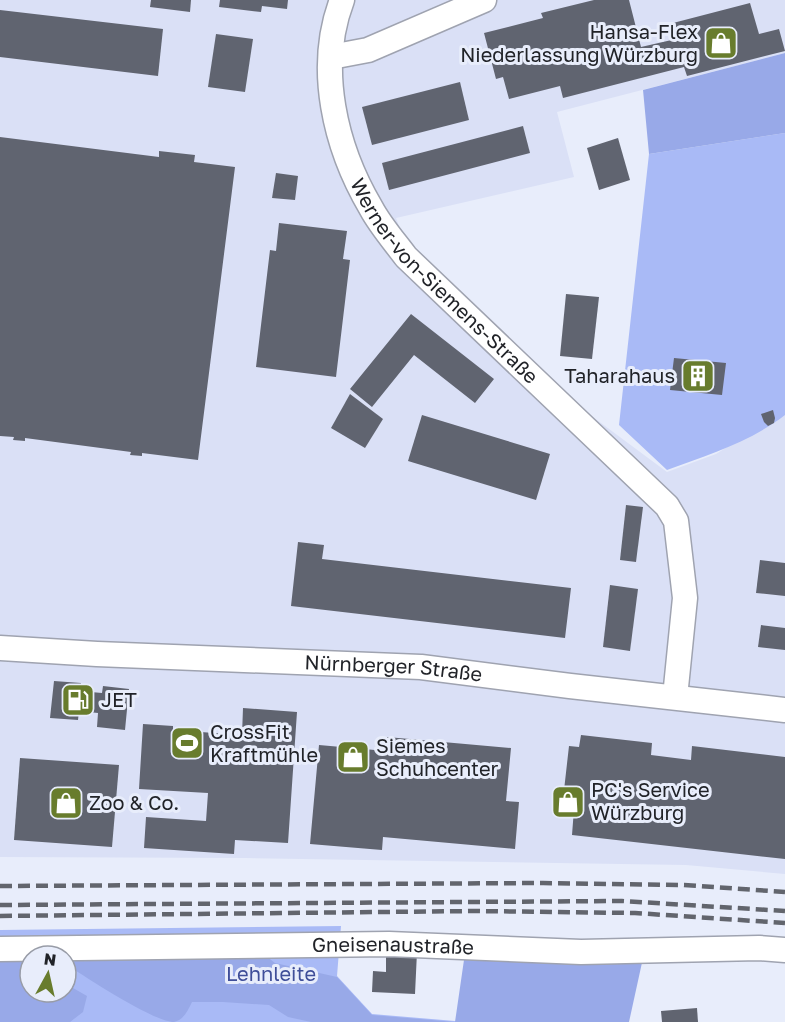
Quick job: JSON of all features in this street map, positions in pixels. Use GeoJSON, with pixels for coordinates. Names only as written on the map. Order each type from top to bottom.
{"type":"FeatureCollection","features":[{"type":"Feature","properties":{"kind":"street","name":"Werner-von-Siemens-Straße"},"geometry":{"type":"LineString","coordinates":[[342,0],[334,20],[331,98],[344,152],[371,209],[406,257],[667,506],[676,521],[685,598],[675,698]]}},
{"type":"Feature","properties":{"kind":"street"},"geometry":{"type":"LineString","coordinates":[[331,57],[368,50],[484,0]]}},
{"type":"Feature","properties":{"kind":"street","name":"Nürnberger Straße"},"geometry":{"type":"LineString","coordinates":[[0,648],[421,667],[785,710]]}},
{"type":"Feature","properties":{"kind":"street","name":"Gneisenaustraße"},"geometry":{"type":"LineString","coordinates":[[0,948],[389,944],[581,952],[759,948],[785,950]]}},
{"type":"Feature","properties":{"kind":"shaded area"},"geometry":{"type":"Polygon","coordinates":[[[0,0],[785,0],[785,53],[557,112],[574,177],[396,218],[423,291],[667,472],[716,454],[785,410],[785,874],[686,865],[246,858],[0,857],[0,0]]]}},
{"type":"Feature","properties":{"kind":"green space"},"geometry":{"type":"Polygon","coordinates":[[[785,53],[785,133],[649,154],[643,90],[785,53]]]}},
{"type":"Feature","properties":{"kind":"green space"},"geometry":{"type":"Polygon","coordinates":[[[785,133],[785,415],[772,425],[743,440],[667,470],[619,425],[649,154],[785,133]]]}},
{"type":"Feature","properties":{"kind":"green space","name":"Lehnleite"},"geometry":{"type":"Polygon","coordinates":[[[341,926],[337,976],[372,1014],[455,1021],[628,1022],[0,1022],[0,930],[341,926]]]}},
{"type":"Feature","properties":{"kind":"green space"},"geometry":{"type":"Polygon","coordinates":[[[262,953],[275,963],[337,977],[372,1015],[455,1022],[311,1022],[288,1017],[269,1005],[192,1002],[183,1017],[174,1022],[151,1015],[78,972],[78,956],[262,953]]]}},
{"type":"Feature","properties":{"kind":"green space"},"geometry":{"type":"Polygon","coordinates":[[[465,953],[643,958],[629,1022],[455,1022],[465,953]]]}},
{"type":"Feature","properties":{"kind":"green space"},"geometry":{"type":"Polygon","coordinates":[[[0,954],[9,954],[18,959],[18,1004],[78,1004],[78,991],[87,996],[83,1012],[70,1022],[0,1022],[0,954]]]}},
{"type":"Feature","properties":{"kind":"building"},"geometry":{"type":"Polygon","coordinates":[[[151,0],[191,0],[190,12],[150,7],[151,0]]]}},
{"type":"Feature","properties":{"kind":"building"},"geometry":{"type":"Polygon","coordinates":[[[220,0],[288,0],[287,9],[262,6],[261,12],[219,7],[220,0]]]}},
{"type":"Feature","properties":{"kind":"building"},"geometry":{"type":"Polygon","coordinates":[[[594,0],[629,0],[641,47],[676,39],[673,23],[750,3],[759,34],[779,29],[785,51],[687,76],[684,67],[563,98],[560,86],[509,99],[503,77],[496,79],[484,33],[543,18],[541,13],[594,0]]]}},
{"type":"Feature","properties":{"kind":"building"},"geometry":{"type":"Polygon","coordinates":[[[0,10],[163,29],[158,76],[0,57],[0,10]]]}},
{"type":"Feature","properties":{"kind":"building"},"geometry":{"type":"Polygon","coordinates":[[[216,34],[253,39],[245,92],[208,87],[216,34]]]}},
{"type":"Feature","properties":{"kind":"building"},"geometry":{"type":"Polygon","coordinates":[[[460,82],[469,120],[372,145],[362,107],[460,82]]]}},
{"type":"Feature","properties":{"kind":"building"},"geometry":{"type":"Polygon","coordinates":[[[523,126],[530,153],[389,190],[382,163],[523,126]]]}},
{"type":"Feature","properties":{"kind":"building"},"geometry":{"type":"Polygon","coordinates":[[[0,137],[159,157],[159,151],[195,155],[194,162],[235,167],[198,460],[142,453],[142,456],[130,455],[131,452],[25,438],[25,441],[13,440],[14,437],[0,436],[0,137]]]}},
{"type":"Feature","properties":{"kind":"building"},"geometry":{"type":"Polygon","coordinates":[[[618,138],[630,180],[599,190],[587,148],[618,138]]]}},
{"type":"Feature","properties":{"kind":"building"},"geometry":{"type":"Polygon","coordinates":[[[276,173],[298,176],[295,200],[272,198],[276,173]]]}},
{"type":"Feature","properties":{"kind":"building"},"geometry":{"type":"Polygon","coordinates":[[[279,223],[347,231],[343,259],[350,260],[336,377],[256,367],[270,250],[276,251],[279,223]]]}},
{"type":"Feature","properties":{"kind":"building"},"geometry":{"type":"Polygon","coordinates":[[[566,294],[599,297],[592,359],[560,356],[566,294]]]}},
{"type":"Feature","properties":{"kind":"building"},"geometry":{"type":"Polygon","coordinates":[[[411,314],[494,379],[475,403],[414,355],[372,407],[350,389],[411,314]]]}},
{"type":"Feature","properties":{"kind":"building","name":"Taharahaus"},"geometry":{"type":"Polygon","coordinates":[[[674,358],[726,363],[722,395],[670,390],[674,358]]]}},
{"type":"Feature","properties":{"kind":"building"},"geometry":{"type":"Polygon","coordinates":[[[350,394],[383,419],[365,448],[331,428],[350,394]]]}},
{"type":"Feature","properties":{"kind":"building"},"geometry":{"type":"Polygon","coordinates":[[[773,410],[774,423],[768,426],[761,414],[773,410]]]}},
{"type":"Feature","properties":{"kind":"building"},"geometry":{"type":"Polygon","coordinates":[[[422,415],[550,454],[536,500],[408,461],[422,415]]]}},
{"type":"Feature","properties":{"kind":"building"},"geometry":{"type":"Polygon","coordinates":[[[626,505],[643,507],[636,562],[620,560],[626,505]]]}},
{"type":"Feature","properties":{"kind":"building"},"geometry":{"type":"Polygon","coordinates":[[[298,542],[324,545],[322,559],[571,588],[565,638],[291,606],[298,542]]]}},
{"type":"Feature","properties":{"kind":"building"},"geometry":{"type":"Polygon","coordinates":[[[760,560],[785,563],[785,596],[756,593],[760,560]]]}},
{"type":"Feature","properties":{"kind":"building"},"geometry":{"type":"Polygon","coordinates":[[[610,585],[638,589],[630,651],[603,647],[610,585]]]}},
{"type":"Feature","properties":{"kind":"building"},"geometry":{"type":"Polygon","coordinates":[[[761,625],[785,628],[785,650],[758,647],[761,625]]]}},
{"type":"Feature","properties":{"kind":"building"},"geometry":{"type":"Polygon","coordinates":[[[54,681],[81,683],[80,691],[102,693],[103,686],[129,689],[125,730],[97,727],[98,713],[79,711],[78,720],[50,718],[54,681]]]}},
{"type":"Feature","properties":{"kind":"building"},"geometry":{"type":"Polygon","coordinates":[[[243,708],[297,712],[288,843],[235,840],[234,854],[144,848],[146,817],[206,821],[208,793],[139,789],[143,724],[173,726],[173,730],[242,735],[243,708]]]}},
{"type":"Feature","properties":{"kind":"building"},"geometry":{"type":"Polygon","coordinates":[[[581,735],[652,743],[651,755],[691,760],[692,746],[785,757],[785,859],[572,835],[574,809],[562,808],[569,746],[579,747],[581,735]]]}},
{"type":"Feature","properties":{"kind":"building"},"geometry":{"type":"Polygon","coordinates":[[[387,737],[511,748],[506,801],[519,802],[515,849],[383,837],[382,850],[310,844],[319,745],[386,751],[387,737]]]}},
{"type":"Feature","properties":{"kind":"building","name":"Zoo & Co."},"geometry":{"type":"Polygon","coordinates":[[[20,758],[119,765],[112,847],[14,840],[20,758]]]}},
{"type":"Feature","properties":{"kind":"building"},"geometry":{"type":"Polygon","coordinates":[[[386,951],[417,952],[415,994],[372,992],[373,971],[386,972],[386,951]]]}},
{"type":"Feature","properties":{"kind":"building"},"geometry":{"type":"Polygon","coordinates":[[[697,1008],[698,1022],[662,1022],[661,1011],[697,1008]]]}},
{"type":"Feature","properties":{"kind":"railway"},"geometry":{"type":"LineString","coordinates":[[0,886],[543,883],[684,885],[785,892]]}},
{"type":"Feature","properties":{"kind":"railway"},"geometry":{"type":"LineString","coordinates":[[0,905],[622,901],[785,911]]}},
{"type":"Feature","properties":{"kind":"railway"},"geometry":{"type":"LineString","coordinates":[[0,916],[474,911],[635,913],[785,923]]}},
{"type":"Feature","properties":{"kind":"place","name":"Hansa-Flex Niederlassung Würzburg"},"geometry":{"type":"Point","coordinates":[721,43]}},
{"type":"Feature","properties":{"kind":"place","name":"Taharahaus"},"geometry":{"type":"Point","coordinates":[698,376]}},
{"type":"Feature","properties":{"kind":"place","name":"JET"},"geometry":{"type":"Point","coordinates":[78,700]}},
{"type":"Feature","properties":{"kind":"place","name":"CrossFit Kraftmühle"},"geometry":{"type":"Point","coordinates":[187,743]}},
{"type":"Feature","properties":{"kind":"place","name":"Siemes Schuhcenter"},"geometry":{"type":"Point","coordinates":[353,757]}},
{"type":"Feature","properties":{"kind":"place","name":"PC's Service Würzburg"},"geometry":{"type":"Point","coordinates":[568,802]}},
{"type":"Feature","properties":{"kind":"place","name":"Zoo & Co."},"geometry":{"type":"Point","coordinates":[66,803]}}]}
